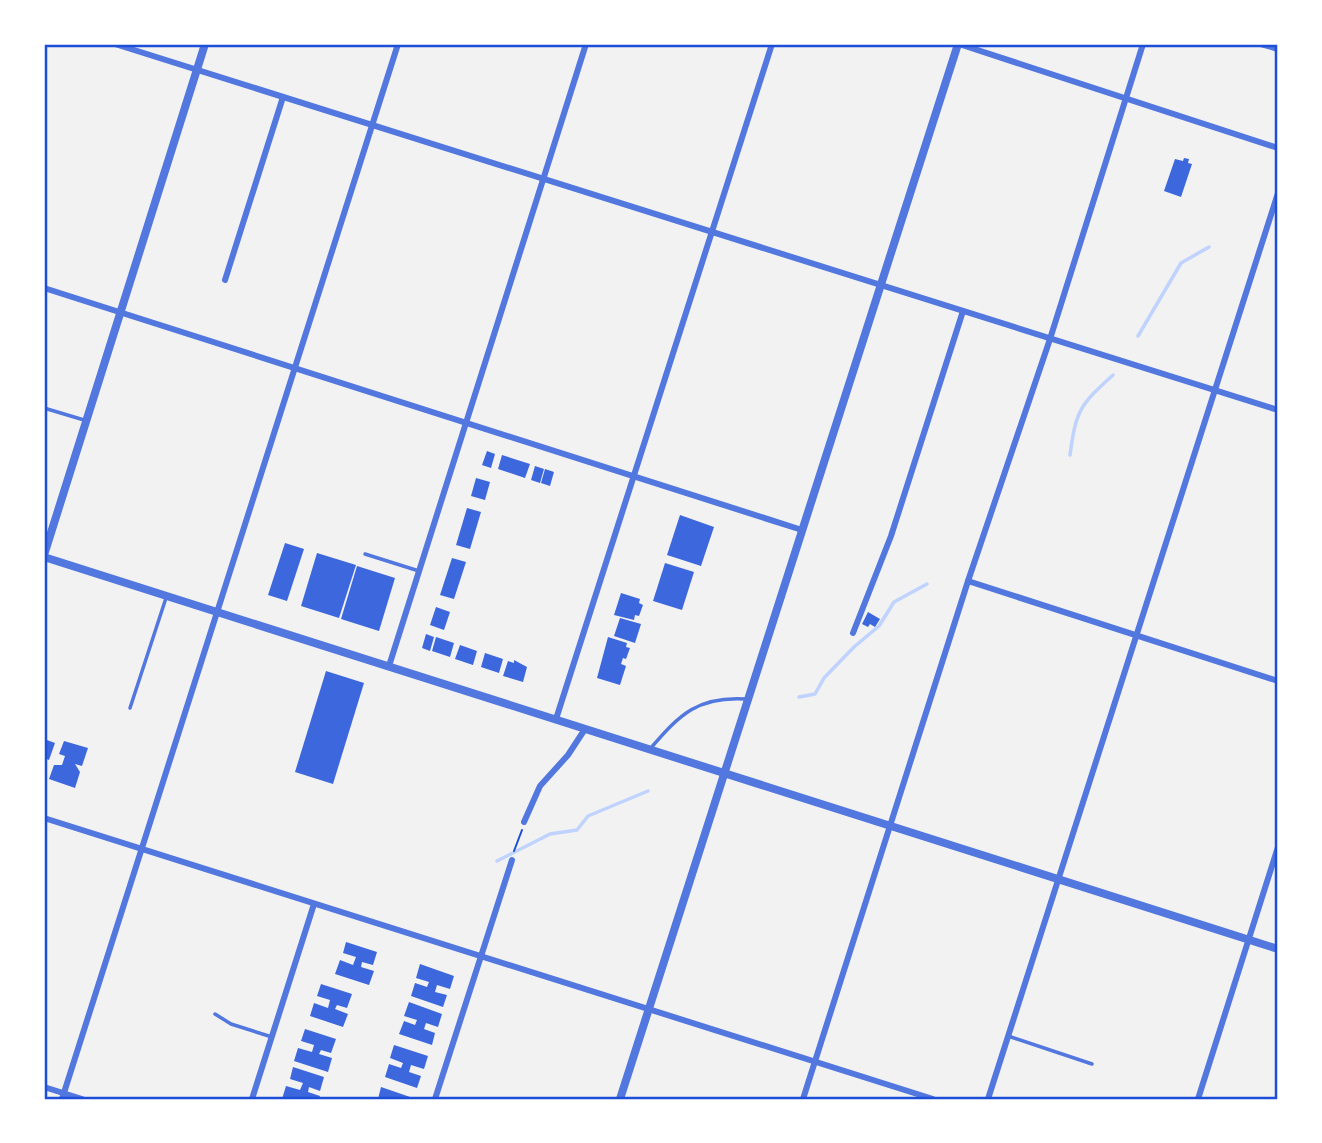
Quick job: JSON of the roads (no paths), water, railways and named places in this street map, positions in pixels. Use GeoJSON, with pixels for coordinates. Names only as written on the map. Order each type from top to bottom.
{"type":"FeatureCollection","features":[{"type":"Feature","properties":{"kind":"street"},"geometry":{"type":"LineString","coordinates":[[115,44],[1278,410]]}},
{"type":"Feature","properties":{"kind":"street"},"geometry":{"type":"LineString","coordinates":[[205,44],[44,556],[1278,949]]}},
{"type":"Feature","properties":{"kind":"street"},"geometry":{"type":"LineString","coordinates":[[63,1096],[398,44]]}},
{"type":"Feature","properties":{"kind":"street"},"geometry":{"type":"LineString","coordinates":[[389,666],[586,44]]}},
{"type":"Feature","properties":{"kind":"street"},"geometry":{"type":"LineString","coordinates":[[556,719],[772,44]]}},
{"type":"Feature","properties":{"kind":"street"},"geometry":{"type":"LineString","coordinates":[[620,1099],[958,44],[1278,148]]}},
{"type":"Feature","properties":{"kind":"street"},"geometry":{"type":"LineString","coordinates":[[803,1099],[1143,44]]}},
{"type":"Feature","properties":{"kind":"street"},"geometry":{"type":"LineString","coordinates":[[1261,44],[1278,49]]}},
{"type":"Feature","properties":{"kind":"street"},"geometry":{"type":"LineString","coordinates":[[225,280],[283,97]]}},
{"type":"Feature","properties":{"kind":"street"},"geometry":{"type":"LineString","coordinates":[[988,1099],[1278,193]]}},
{"type":"Feature","properties":{"kind":"street"},"geometry":{"type":"LineString","coordinates":[[44,288],[802,530]]}},
{"type":"Feature","properties":{"kind":"street"},"geometry":{"type":"LineString","coordinates":[[853,633],[891,536],[963,311]]}},
{"type":"Feature","properties":{"kind":"street"},"geometry":{"type":"LineString","coordinates":[[968,581],[1278,681]]}},
{"type":"Feature","properties":{"kind":"street"},"geometry":{"type":"LineString","coordinates":[[524,822],[540,786],[568,755],[585,729]]}},
{"type":"Feature","properties":{"kind":"street"},"geometry":{"type":"LineString","coordinates":[[44,818],[933,1099]]}},
{"type":"Feature","properties":{"kind":"street"},"geometry":{"type":"LineString","coordinates":[[1198,1099],[1278,847]]}},
{"type":"Feature","properties":{"kind":"street"},"geometry":{"type":"LineString","coordinates":[[435,1099],[512,860]]}},
{"type":"Feature","properties":{"kind":"street"},"geometry":{"type":"LineString","coordinates":[[252,1099],[314,904]]}},
{"type":"Feature","properties":{"kind":"street"},"geometry":{"type":"LineString","coordinates":[[44,1087],[63,1096],[82,1099]]}},
{"type":"Feature","properties":{"kind":"lane"},"geometry":{"type":"LineString","coordinates":[[44,408],[86,421]]}},
{"type":"Feature","properties":{"kind":"lane"},"geometry":{"type":"LineString","coordinates":[[365,554],[419,571]]}},
{"type":"Feature","properties":{"kind":"lane"},"geometry":{"type":"LineString","coordinates":[[130,708],[166,596]]}},
{"type":"Feature","properties":{"kind":"lane"},"geometry":{"type":"LineString","coordinates":[[650,749],[688,710],[712,700],[748,699]]}},
{"type":"Feature","properties":{"kind":"lane"},"geometry":{"type":"LineString","coordinates":[[215,1014],[231,1024],[272,1037]]}},
{"type":"Feature","properties":{"kind":"lane"},"geometry":{"type":"LineString","coordinates":[[1008,1036],[1093,1064]]}},
{"type":"Feature","properties":{"kind":"waterway"},"geometry":{"type":"LineString","coordinates":[[1138,336],[1181,263],[1209,247]]}},
{"type":"Feature","properties":{"kind":"waterway"},"geometry":{"type":"LineString","coordinates":[[1070,455],[1081,409],[1113,375]]}},
{"type":"Feature","properties":{"kind":"waterway"},"geometry":{"type":"LineString","coordinates":[[799,697],[815,694],[824,678],[879,626],[894,602],[927,584]]}},
{"type":"Feature","properties":{"kind":"waterway"},"geometry":{"type":"LineString","coordinates":[[497,861],[550,834],[577,830],[588,816],[648,791]]}}]}
